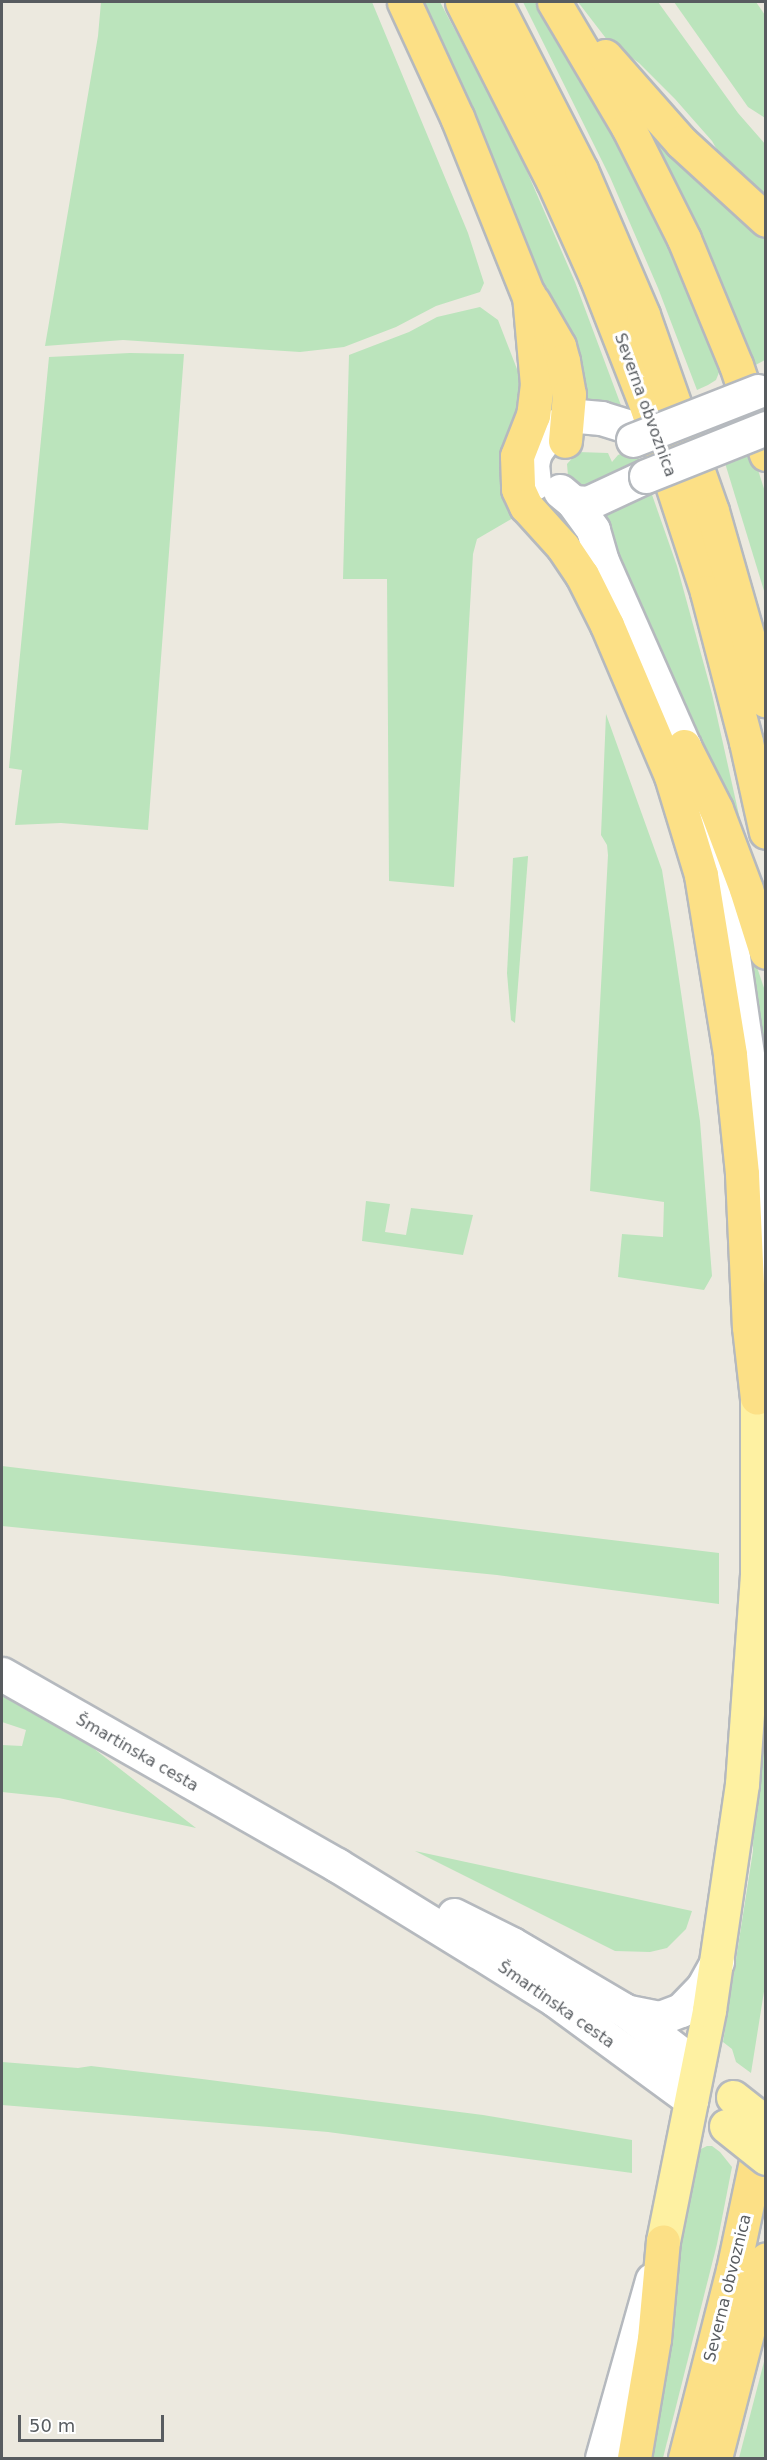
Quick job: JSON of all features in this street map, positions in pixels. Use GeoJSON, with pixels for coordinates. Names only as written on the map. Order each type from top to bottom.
{"type":"FeatureCollection","features":[{"type":"Feature","properties":{"kind":"highway"},"geometry":{"type":"LineString","coordinates":[[404,2],[457,117],[529,294],[559,346],[569,394],[559,432]]}},
{"type":"Feature","properties":{"kind":"highway","name":"Severna obvoznica"},"geometry":{"type":"LineString","coordinates":[[462,2],[558,190],[596,277],[643,398],[707,592],[741,722],[765,832]]}},
{"type":"Feature","properties":{"kind":"highway","name":"Severna obvoznica"},"geometry":{"type":"LineString","coordinates":[[495,2],[581,170],[661,363],[715,520],[765,700]]}},
{"type":"Feature","properties":{"kind":"highway"},"geometry":{"type":"LineString","coordinates":[[557,2],[681,142],[732,192],[765,219]]}},
{"type":"Feature","properties":{"kind":"highway"},"geometry":{"type":"LineString","coordinates":[[557,2],[628,127],[684,239],[736,365],[765,454]]}},
{"type":"Feature","properties":{"kind":"highway"},"geometry":{"type":"LineString","coordinates":[[529,294],[537,384],[533,415],[517,456],[518,489],[526,506],[563,547],[582,575],[607,625],[671,776],[693,842],[703,885],[735,1103],[742,1174],[749,1327],[757,1398]]}},
{"type":"Feature","properties":{"kind":"highway"},"geometry":{"type":"LineString","coordinates":[[684,746],[716,809],[746,889],[765,952]]}},
{"type":"Feature","properties":{"kind":"highway","name":"Severna obvoznica"},"geometry":{"type":"LineString","coordinates":[[685,2458],[734,2270],[765,2117]]}},
{"type":"Feature","properties":{"kind":"highway"},"geometry":{"type":"LineString","coordinates":[[634,2458],[654,2339],[663,2241]]}},
{"type":"Feature","properties":{"kind":"highway","name":"Severna obvoznica"},"geometry":{"type":"LineString","coordinates":[[715,2458],[765,2259]]}},
{"type":"Feature","properties":{"kind":"main road"},"geometry":{"type":"LineString","coordinates":[[602,561],[565,520],[548,506],[535,487],[532,464],[535,452],[559,432],[594,417],[631,433],[646,423],[761,383]]}},
{"type":"Feature","properties":{"kind":"main road"},"geometry":{"type":"LineString","coordinates":[[573,502],[588,503],[598,500],[646,476],[765,428]]}},
{"type":"Feature","properties":{"kind":"main road"},"geometry":{"type":"LineString","coordinates":[[559,432],[551,472],[558,490],[573,502],[593,530],[602,561],[684,746],[724,894],[754,1102],[761,1196],[765,1330],[757,1398],[761,1576],[742,1784],[717,1962],[663,2241],[602,2458]]}},
{"type":"Feature","properties":{"kind":"main road","name":"Šmartinska cesta"},"geometry":{"type":"LineString","coordinates":[[2,1674],[337,1865],[555,2000],[691,2100],[765,2123]]}},
{"type":"Feature","properties":{"kind":"main road","name":"Šmartinska cesta"},"geometry":{"type":"LineString","coordinates":[[337,1865],[409,1894],[476,1926],[624,2010],[697,2066],[765,2158]]}},
{"type":"Feature","properties":{"kind":"main road"},"geometry":{"type":"LineString","coordinates":[[624,2010],[651,2018],[671,2015],[688,2004],[703,1987],[717,1962]]}},
{"type":"Feature","properties":{"kind":"green space"},"geometry":{"type":"Polygon","coordinates":[[[101,2],[372,2],[468,233],[484,283],[480,292],[436,306],[396,327],[344,347],[300,352],[123,340],[45,346],[98,36],[101,2]]]}},
{"type":"Feature","properties":{"kind":"green space"},"geometry":{"type":"Polygon","coordinates":[[[422,2],[440,2],[512,137],[575,282],[625,416],[588,408],[485,137],[422,2]]]}},
{"type":"Feature","properties":{"kind":"green space"},"geometry":{"type":"Polygon","coordinates":[[[523,2],[544,2],[655,204],[720,370],[716,380],[708,385],[697,390],[658,288],[610,177],[523,2]]]}},
{"type":"Feature","properties":{"kind":"green space"},"geometry":{"type":"Polygon","coordinates":[[[578,2],[658,2],[738,113],[765,144],[765,206],[727,167],[712,141],[675,99],[639,63],[608,41],[578,2]]]}},
{"type":"Feature","properties":{"kind":"green space"},"geometry":{"type":"Polygon","coordinates":[[[674,2],[756,2],[765,15],[765,118],[748,107],[674,2]]]}},
{"type":"Feature","properties":{"kind":"green space"},"geometry":{"type":"Polygon","coordinates":[[[623,93],[765,230],[765,360],[750,368],[623,93]]]}},
{"type":"Feature","properties":{"kind":"green space"},"geometry":{"type":"Polygon","coordinates":[[[480,307],[498,320],[522,382],[520,514],[477,539],[473,554],[454,887],[389,881],[387,579],[343,579],[349,355],[409,332],[437,317],[480,307]]]}},
{"type":"Feature","properties":{"kind":"green space"},"geometry":{"type":"Polygon","coordinates":[[[130,353],[184,354],[148,830],[61,823],[15,825],[22,770],[9,768],[49,357],[130,353]]]}},
{"type":"Feature","properties":{"kind":"green space"},"geometry":{"type":"Polygon","coordinates":[[[636,448],[641,463],[604,477],[606,481],[582,488],[568,476],[567,464],[578,452],[608,453],[612,462],[618,455],[636,448]]]}},
{"type":"Feature","properties":{"kind":"green space"},"geometry":{"type":"Polygon","coordinates":[[[752,451],[765,492],[765,594],[725,463],[752,451]]]}},
{"type":"Feature","properties":{"kind":"green space"},"geometry":{"type":"Polygon","coordinates":[[[650,489],[677,566],[712,694],[749,860],[596,515],[650,489]]]}},
{"type":"Feature","properties":{"kind":"green space"},"geometry":{"type":"Polygon","coordinates":[[[606,714],[662,870],[700,1121],[712,1276],[704,1290],[618,1277],[622,1234],[663,1237],[664,1202],[590,1191],[608,855],[607,845],[601,835],[606,714]]]}},
{"type":"Feature","properties":{"kind":"green space"},"geometry":{"type":"Polygon","coordinates":[[[528,856],[515,1023],[511,1020],[507,973],[513,858],[528,856]]]}},
{"type":"Feature","properties":{"kind":"green space"},"geometry":{"type":"Polygon","coordinates":[[[736,905],[765,991],[765,1144],[736,905]]]}},
{"type":"Feature","properties":{"kind":"green space"},"geometry":{"type":"Polygon","coordinates":[[[366,1201],[390,1204],[385,1232],[406,1235],[411,1208],[473,1215],[463,1255],[362,1241],[366,1201]]]}},
{"type":"Feature","properties":{"kind":"green space"},"geometry":{"type":"Polygon","coordinates":[[[2,1466],[719,1553],[719,1604],[497,1575],[2,1526],[2,1466]]]}},
{"type":"Feature","properties":{"kind":"green space"},"geometry":{"type":"Polygon","coordinates":[[[765,1607],[766,1979],[751,2073],[736,2062],[732,2049],[723,2042],[753,1851],[754,1770],[765,1607]]]}},
{"type":"Feature","properties":{"kind":"green space"},"geometry":{"type":"Polygon","coordinates":[[[2,1689],[79,1737],[196,1828],[59,1798],[2,1792],[2,1745],[22,1746],[26,1730],[2,1722],[2,1689]]]}},
{"type":"Feature","properties":{"kind":"green space"},"geometry":{"type":"Polygon","coordinates":[[[415,1851],[692,1911],[686,1929],[667,1948],[650,1952],[615,1951],[415,1851]]]}},
{"type":"Feature","properties":{"kind":"green space"},"geometry":{"type":"Polygon","coordinates":[[[2,2062],[78,2068],[91,2066],[202,2079],[483,2115],[632,2140],[632,2173],[328,2132],[2,2105],[2,2062]]]}},
{"type":"Feature","properties":{"kind":"green space"},"geometry":{"type":"Polygon","coordinates":[[[712,2146],[720,2152],[732,2167],[717,2244],[663,2458],[648,2458],[693,2153],[712,2146]]]}},
{"type":"Feature","properties":{"kind":"green space"},"geometry":{"type":"Polygon","coordinates":[[[765,2358],[765,2458],[739,2458],[765,2358]]]}}]}
